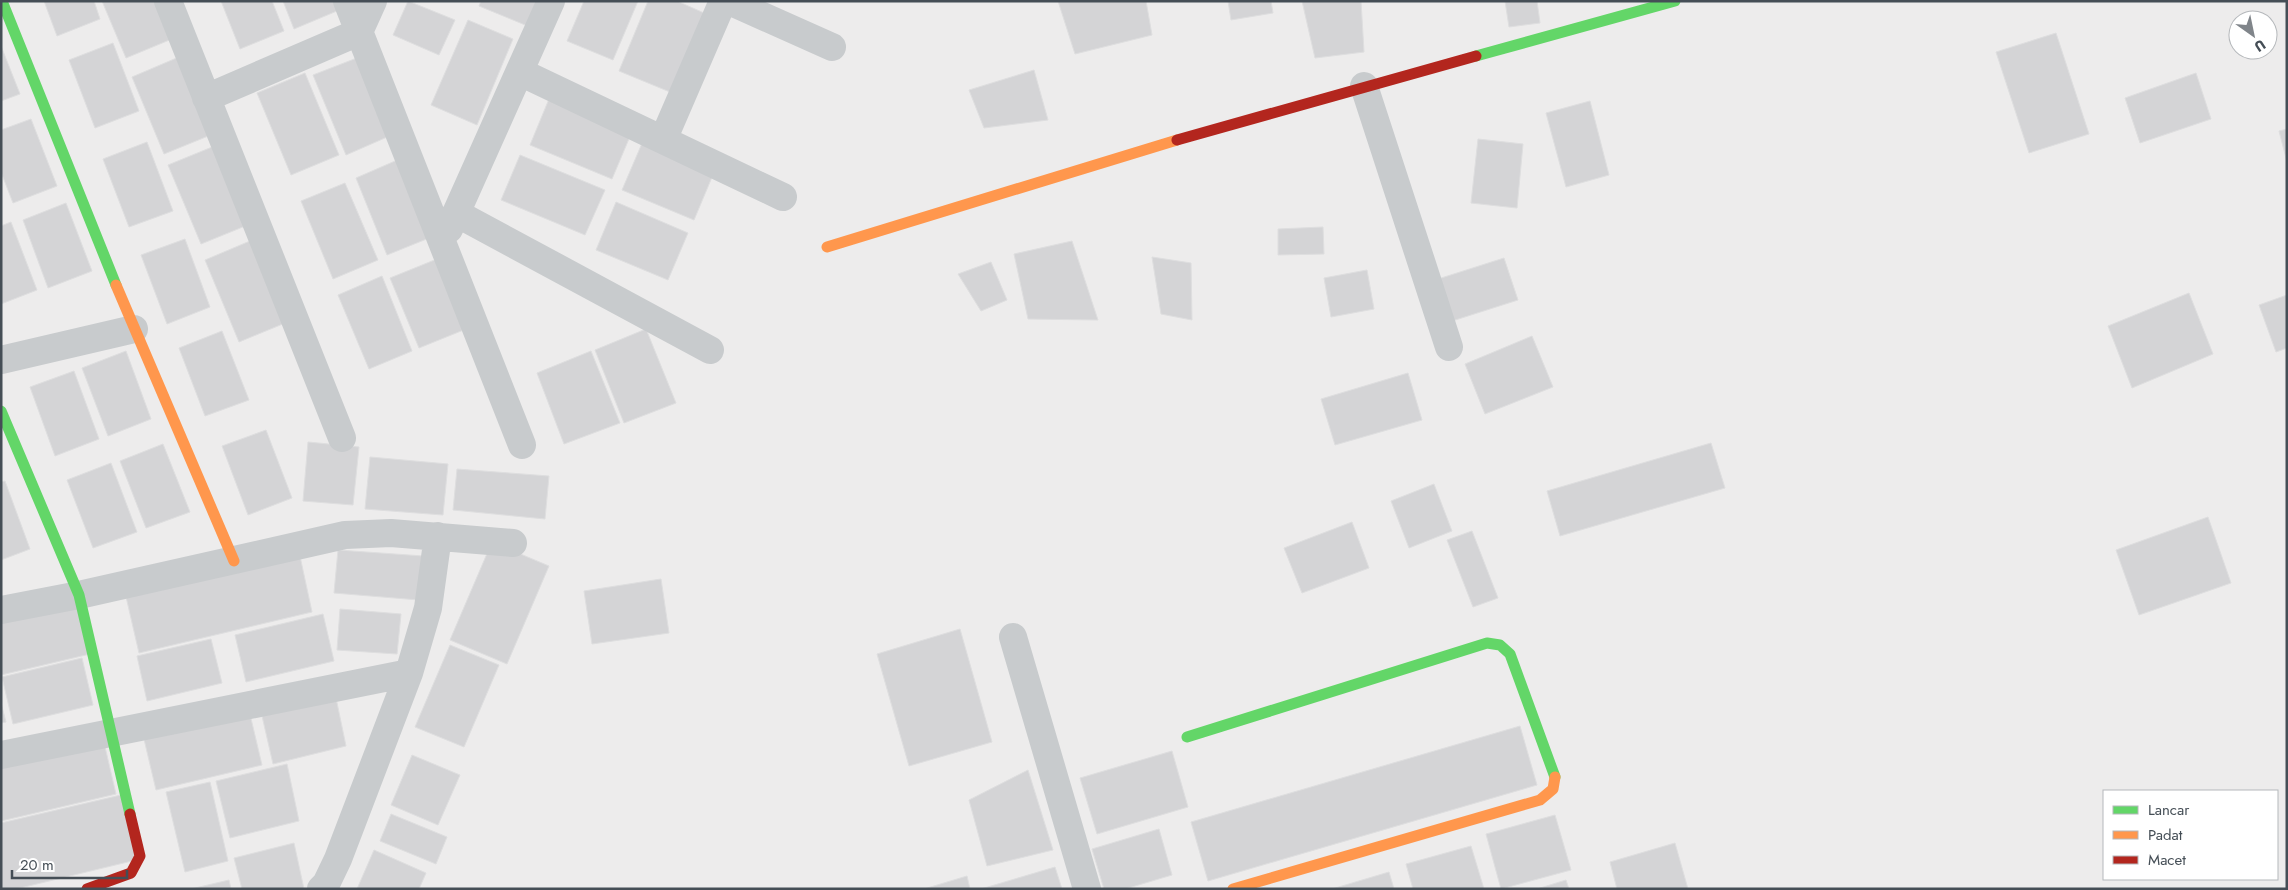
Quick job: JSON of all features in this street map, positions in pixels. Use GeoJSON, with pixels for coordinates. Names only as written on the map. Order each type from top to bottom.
{"type":"FeatureCollection","features":[{"type":"Feature","properties":{"kind":"street"},"geometry":{"type":"LineString","coordinates":[[2,1],[134,329],[234,561]]}},
{"type":"Feature","properties":{"kind":"street"},"geometry":{"type":"LineString","coordinates":[[168,1],[342,438]]}},
{"type":"Feature","properties":{"kind":"street"},"geometry":{"type":"LineString","coordinates":[[346,1],[522,445]]}},
{"type":"Feature","properties":{"kind":"street"},"geometry":{"type":"LineString","coordinates":[[206,98],[359,32],[373,1]]}},
{"type":"Feature","properties":{"kind":"street"},"geometry":{"type":"LineString","coordinates":[[442,244],[552,1]]}},
{"type":"Feature","properties":{"kind":"street"},"geometry":{"type":"LineString","coordinates":[[663,140],[723,1]]}},
{"type":"Feature","properties":{"kind":"street"},"geometry":{"type":"LineString","coordinates":[[729,1],[832,47]]}},
{"type":"Feature","properties":{"kind":"street"},"geometry":{"type":"LineString","coordinates":[[827,246],[1216,128],[1675,1]]}},
{"type":"Feature","properties":{"kind":"street"},"geometry":{"type":"LineString","coordinates":[[520,72],[783,197]]}},
{"type":"Feature","properties":{"kind":"street"},"geometry":{"type":"LineString","coordinates":[[1364,86],[1449,347]]}},
{"type":"Feature","properties":{"kind":"street"},"geometry":{"type":"LineString","coordinates":[[456,213],[710,350]]}},
{"type":"Feature","properties":{"kind":"street"},"geometry":{"type":"LineString","coordinates":[[1,360],[134,329]]}},
{"type":"Feature","properties":{"kind":"street"},"geometry":{"type":"LineString","coordinates":[[1,411],[79,595],[140,856],[137,865],[131,873],[86,889]]}},
{"type":"Feature","properties":{"kind":"street"},"geometry":{"type":"LineString","coordinates":[[1,610],[79,595],[345,535],[390,533],[513,544]]}},
{"type":"Feature","properties":{"kind":"street"},"geometry":{"type":"LineString","coordinates":[[320,889],[326,884],[338,859],[409,672],[428,608],[438,536]]}},
{"type":"Feature","properties":{"kind":"street"},"geometry":{"type":"LineString","coordinates":[[1013,637],[1087,889]]}},
{"type":"Feature","properties":{"kind":"street"},"geometry":{"type":"LineString","coordinates":[[1187,738],[1486,643],[1500,645],[1510,654],[1555,776],[1553,789],[1540,800],[1233,889]]}},
{"type":"Feature","properties":{"kind":"street"},"geometry":{"type":"LineString","coordinates":[[1,756],[409,672]]}},
{"type":"Feature","properties":{"kind":"building"},"geometry":{"type":"Polygon","coordinates":[[[44,1],[94,1],[100,19],[57,36],[44,1]]]}},
{"type":"Feature","properties":{"kind":"building"},"geometry":{"type":"Polygon","coordinates":[[[102,1],[165,1],[179,36],[126,58],[102,1]]]}},
{"type":"Feature","properties":{"kind":"building"},"geometry":{"type":"Polygon","coordinates":[[[221,1],[272,1],[284,31],[240,49],[221,1]]]}},
{"type":"Feature","properties":{"kind":"building"},"geometry":{"type":"Polygon","coordinates":[[[283,1],[341,1],[344,8],[294,29],[283,1]]]}},
{"type":"Feature","properties":{"kind":"building"},"geometry":{"type":"Polygon","coordinates":[[[408,1],[455,20],[439,55],[393,35],[408,1]]]}},
{"type":"Feature","properties":{"kind":"building"},"geometry":{"type":"Polygon","coordinates":[[[481,1],[541,1],[530,27],[479,6],[481,1]]]}},
{"type":"Feature","properties":{"kind":"building"},"geometry":{"type":"Polygon","coordinates":[[[584,1],[638,1],[613,60],[567,41],[584,1]]]}},
{"type":"Feature","properties":{"kind":"building"},"geometry":{"type":"Polygon","coordinates":[[[648,1],[677,1],[704,13],[670,92],[619,71],[648,1]]]}},
{"type":"Feature","properties":{"kind":"building"},"geometry":{"type":"Polygon","coordinates":[[[1058,1],[1146,1],[1152,35],[1075,54],[1058,1]]]}},
{"type":"Feature","properties":{"kind":"building"},"geometry":{"type":"Polygon","coordinates":[[[1228,1],[1271,1],[1273,13],[1231,20],[1228,1]]]}},
{"type":"Feature","properties":{"kind":"building"},"geometry":{"type":"Polygon","coordinates":[[[1302,1],[1361,1],[1364,52],[1315,58],[1302,1]]]}},
{"type":"Feature","properties":{"kind":"building"},"geometry":{"type":"Polygon","coordinates":[[[1505,1],[1537,1],[1540,23],[1509,27],[1505,1]]]}},
{"type":"Feature","properties":{"kind":"building"},"geometry":{"type":"Polygon","coordinates":[[[468,20],[513,39],[477,125],[431,105],[468,20]]]}},
{"type":"Feature","properties":{"kind":"building"},"geometry":{"type":"Polygon","coordinates":[[[2056,33],[2089,134],[2029,153],[1996,52],[2056,33]]]}},
{"type":"Feature","properties":{"kind":"building"},"geometry":{"type":"Polygon","coordinates":[[[113,43],[139,111],[95,128],[69,60],[113,43]]]}},
{"type":"Feature","properties":{"kind":"building"},"geometry":{"type":"Polygon","coordinates":[[[1,46],[20,94],[1,101],[1,46]]]}},
{"type":"Feature","properties":{"kind":"building"},"geometry":{"type":"Polygon","coordinates":[[[186,54],[218,132],[164,154],[132,77],[186,54]]]}},
{"type":"Feature","properties":{"kind":"building"},"geometry":{"type":"Polygon","coordinates":[[[362,56],[394,134],[346,155],[313,75],[362,56]]]}},
{"type":"Feature","properties":{"kind":"building"},"geometry":{"type":"Polygon","coordinates":[[[1034,70],[1048,120],[984,128],[969,90],[1034,70]]]}},
{"type":"Feature","properties":{"kind":"building"},"geometry":{"type":"Polygon","coordinates":[[[305,73],[339,155],[291,175],[257,93],[305,73]]]}},
{"type":"Feature","properties":{"kind":"building"},"geometry":{"type":"Polygon","coordinates":[[[2196,73],[2211,119],[2140,143],[2125,98],[2196,73]]]}},
{"type":"Feature","properties":{"kind":"building"},"geometry":{"type":"Polygon","coordinates":[[[549,99],[631,134],[612,179],[530,145],[549,99]]]}},
{"type":"Feature","properties":{"kind":"building"},"geometry":{"type":"Polygon","coordinates":[[[1590,101],[1609,175],[1566,187],[1546,113],[1590,101]]]}},
{"type":"Feature","properties":{"kind":"building"},"geometry":{"type":"Polygon","coordinates":[[[31,119],[57,186],[13,203],[1,172],[1,130],[31,119]]]}},
{"type":"Feature","properties":{"kind":"building"},"geometry":{"type":"Polygon","coordinates":[[[2287,129],[2287,162],[2279,131],[2287,129]]]}},
{"type":"Feature","properties":{"kind":"building"},"geometry":{"type":"Polygon","coordinates":[[[1478,139],[1523,144],[1517,208],[1471,203],[1478,139]]]}},
{"type":"Feature","properties":{"kind":"building"},"geometry":{"type":"Polygon","coordinates":[[[643,141],[715,170],[694,220],[622,190],[643,141]]]}},
{"type":"Feature","properties":{"kind":"building"},"geometry":{"type":"Polygon","coordinates":[[[147,142],[173,211],[129,227],[103,159],[147,142]]]}},
{"type":"Feature","properties":{"kind":"building"},"geometry":{"type":"Polygon","coordinates":[[[222,143],[255,222],[201,244],[168,165],[222,143]]]}},
{"type":"Feature","properties":{"kind":"building"},"geometry":{"type":"Polygon","coordinates":[[[520,155],[605,190],[585,235],[501,200],[520,155]]]}},
{"type":"Feature","properties":{"kind":"building"},"geometry":{"type":"Polygon","coordinates":[[[402,158],[434,236],[387,255],[356,178],[402,158]]]}},
{"type":"Feature","properties":{"kind":"building"},"geometry":{"type":"Polygon","coordinates":[[[345,183],[378,260],[333,279],[301,201],[345,183]]]}},
{"type":"Feature","properties":{"kind":"building"},"geometry":{"type":"Polygon","coordinates":[[[616,202],[688,233],[668,280],[596,250],[616,202]]]}},
{"type":"Feature","properties":{"kind":"building"},"geometry":{"type":"Polygon","coordinates":[[[66,203],[92,271],[48,288],[23,220],[66,203]]]}},
{"type":"Feature","properties":{"kind":"building"},"geometry":{"type":"Polygon","coordinates":[[[11,222],[37,290],[1,304],[1,226],[11,222]]]}},
{"type":"Feature","properties":{"kind":"building"},"geometry":{"type":"Polygon","coordinates":[[[1323,227],[1324,254],[1278,255],[1278,229],[1323,227]]]}},
{"type":"Feature","properties":{"kind":"building"},"geometry":{"type":"Polygon","coordinates":[[[257,238],[290,321],[239,342],[205,260],[257,238]]]}},
{"type":"Feature","properties":{"kind":"building"},"geometry":{"type":"Polygon","coordinates":[[[185,239],[210,307],[167,324],[141,255],[185,239]]]}},
{"type":"Feature","properties":{"kind":"building"},"geometry":{"type":"Polygon","coordinates":[[[1072,241],[1098,320],[1028,319],[1014,254],[1072,241]]]}},
{"type":"Feature","properties":{"kind":"building"},"geometry":{"type":"Polygon","coordinates":[[[1152,257],[1191,263],[1192,320],[1161,314],[1152,257]]]}},
{"type":"Feature","properties":{"kind":"building"},"geometry":{"type":"Polygon","coordinates":[[[1504,258],[1518,300],[1449,322],[1435,280],[1504,258]]]}},
{"type":"Feature","properties":{"kind":"building"},"geometry":{"type":"Polygon","coordinates":[[[437,259],[466,329],[419,348],[390,278],[437,259]]]}},
{"type":"Feature","properties":{"kind":"building"},"geometry":{"type":"Polygon","coordinates":[[[991,262],[1007,300],[981,311],[958,274],[991,262]]]}},
{"type":"Feature","properties":{"kind":"building"},"geometry":{"type":"Polygon","coordinates":[[[1367,270],[1374,309],[1331,317],[1324,278],[1367,270]]]}},
{"type":"Feature","properties":{"kind":"building"},"geometry":{"type":"Polygon","coordinates":[[[382,276],[412,351],[369,369],[338,295],[382,276]]]}},
{"type":"Feature","properties":{"kind":"building"},"geometry":{"type":"Polygon","coordinates":[[[2189,293],[2213,354],[2132,388],[2108,326],[2189,293]]]}},
{"type":"Feature","properties":{"kind":"building"},"geometry":{"type":"Polygon","coordinates":[[[2287,295],[2287,348],[2276,352],[2259,305],[2287,295]]]}},
{"type":"Feature","properties":{"kind":"building"},"geometry":{"type":"Polygon","coordinates":[[[646,329],[676,403],[624,423],[595,350],[646,329]]]}},
{"type":"Feature","properties":{"kind":"building"},"geometry":{"type":"Polygon","coordinates":[[[222,331],[249,400],[205,416],[179,348],[222,331]]]}},
{"type":"Feature","properties":{"kind":"building"},"geometry":{"type":"Polygon","coordinates":[[[1532,336],[1553,387],[1485,414],[1465,364],[1532,336]]]}},
{"type":"Feature","properties":{"kind":"building"},"geometry":{"type":"Polygon","coordinates":[[[126,351],[151,419],[108,436],[82,368],[126,351]]]}},
{"type":"Feature","properties":{"kind":"building"},"geometry":{"type":"Polygon","coordinates":[[[591,351],[620,423],[564,444],[537,373],[591,351]]]}},
{"type":"Feature","properties":{"kind":"building"},"geometry":{"type":"Polygon","coordinates":[[[74,371],[99,439],[55,456],[30,387],[74,371]]]}},
{"type":"Feature","properties":{"kind":"building"},"geometry":{"type":"Polygon","coordinates":[[[1408,373],[1422,420],[1335,445],[1321,399],[1408,373]]]}},
{"type":"Feature","properties":{"kind":"building"},"geometry":{"type":"Polygon","coordinates":[[[266,430],[292,498],[248,515],[222,446],[266,430]]]}},
{"type":"Feature","properties":{"kind":"building"},"geometry":{"type":"Polygon","coordinates":[[[308,442],[359,447],[353,505],[303,501],[308,442]]]}},
{"type":"Feature","properties":{"kind":"building"},"geometry":{"type":"Polygon","coordinates":[[[1711,443],[1725,488],[1560,536],[1547,491],[1711,443]]]}},
{"type":"Feature","properties":{"kind":"building"},"geometry":{"type":"Polygon","coordinates":[[[163,444],[190,512],[146,528],[120,461],[163,444]]]}},
{"type":"Feature","properties":{"kind":"building"},"geometry":{"type":"Polygon","coordinates":[[[370,457],[448,464],[443,515],[365,509],[370,457]]]}},
{"type":"Feature","properties":{"kind":"building"},"geometry":{"type":"Polygon","coordinates":[[[111,463],[137,532],[93,548],[67,480],[111,463]]]}},
{"type":"Feature","properties":{"kind":"building"},"geometry":{"type":"Polygon","coordinates":[[[457,469],[549,476],[545,519],[453,510],[457,469]]]}},
{"type":"Feature","properties":{"kind":"building"},"geometry":{"type":"Polygon","coordinates":[[[5,481],[30,549],[1,560],[1,482],[5,481]]]}},
{"type":"Feature","properties":{"kind":"building"},"geometry":{"type":"Polygon","coordinates":[[[1434,484],[1452,531],[1409,548],[1391,501],[1434,484]]]}},
{"type":"Feature","properties":{"kind":"building"},"geometry":{"type":"Polygon","coordinates":[[[2208,517],[2231,583],[2139,615],[2116,550],[2208,517]]]}},
{"type":"Feature","properties":{"kind":"building"},"geometry":{"type":"Polygon","coordinates":[[[1352,522],[1369,568],[1302,593],[1284,548],[1352,522]]]}},
{"type":"Feature","properties":{"kind":"building"},"geometry":{"type":"Polygon","coordinates":[[[1472,531],[1498,598],[1473,607],[1447,540],[1472,531]]]}},
{"type":"Feature","properties":{"kind":"building"},"geometry":{"type":"Polygon","coordinates":[[[492,542],[549,566],[507,664],[450,640],[492,542]]]}},
{"type":"Feature","properties":{"kind":"building"},"geometry":{"type":"Polygon","coordinates":[[[298,547],[312,612],[139,653],[124,588],[298,547]]]}},
{"type":"Feature","properties":{"kind":"building"},"geometry":{"type":"Polygon","coordinates":[[[338,550],[423,556],[419,600],[334,593],[338,550]]]}},
{"type":"Feature","properties":{"kind":"building"},"geometry":{"type":"Polygon","coordinates":[[[661,579],[669,633],[592,644],[584,591],[661,579]]]}},
{"type":"Feature","properties":{"kind":"building"},"geometry":{"type":"Polygon","coordinates":[[[77,597],[90,654],[1,675],[1,615],[77,597]]]}},
{"type":"Feature","properties":{"kind":"building"},"geometry":{"type":"Polygon","coordinates":[[[340,609],[401,614],[397,654],[337,650],[340,609]]]}},
{"type":"Feature","properties":{"kind":"building"},"geometry":{"type":"Polygon","coordinates":[[[323,614],[334,661],[246,682],[235,635],[323,614]]]}},
{"type":"Feature","properties":{"kind":"building"},"geometry":{"type":"Polygon","coordinates":[[[960,629],[992,742],[909,766],[877,654],[960,629]]]}},
{"type":"Feature","properties":{"kind":"building"},"geometry":{"type":"Polygon","coordinates":[[[211,639],[222,683],[147,701],[137,656],[211,639]]]}},
{"type":"Feature","properties":{"kind":"building"},"geometry":{"type":"Polygon","coordinates":[[[450,645],[499,665],[464,747],[415,727],[450,645]]]}},
{"type":"Feature","properties":{"kind":"building"},"geometry":{"type":"Polygon","coordinates":[[[82,658],[93,705],[13,724],[2,677],[82,658]]]}},
{"type":"Feature","properties":{"kind":"building"},"geometry":{"type":"Polygon","coordinates":[[[336,698],[346,746],[273,764],[262,716],[336,698]]]}},
{"type":"Feature","properties":{"kind":"building"},"geometry":{"type":"Polygon","coordinates":[[[1,703],[6,722],[1,723],[1,703]]]}},
{"type":"Feature","properties":{"kind":"building"},"geometry":{"type":"Polygon","coordinates":[[[249,710],[262,765],[156,790],[143,735],[249,710]]]}},
{"type":"Feature","properties":{"kind":"building"},"geometry":{"type":"Polygon","coordinates":[[[1520,726],[1537,785],[1208,881],[1191,822],[1520,726]]]}},
{"type":"Feature","properties":{"kind":"building"},"geometry":{"type":"Polygon","coordinates":[[[103,738],[116,794],[1,821],[1,762],[103,738]]]}},
{"type":"Feature","properties":{"kind":"building"},"geometry":{"type":"Polygon","coordinates":[[[1172,751],[1188,807],[1097,834],[1080,778],[1172,751]]]}},
{"type":"Feature","properties":{"kind":"building"},"geometry":{"type":"Polygon","coordinates":[[[412,755],[460,775],[438,825],[391,805],[412,755]]]}},
{"type":"Feature","properties":{"kind":"building"},"geometry":{"type":"Polygon","coordinates":[[[287,764],[299,821],[230,838],[216,781],[287,764]]]}},
{"type":"Feature","properties":{"kind":"building"},"geometry":{"type":"Polygon","coordinates":[[[1028,770],[1053,850],[987,866],[969,800],[1028,770]]]}},
{"type":"Feature","properties":{"kind":"building"},"geometry":{"type":"Polygon","coordinates":[[[210,782],[228,861],[185,872],[166,792],[210,782]]]}},
{"type":"Feature","properties":{"kind":"building"},"geometry":{"type":"Polygon","coordinates":[[[121,795],[136,860],[16,889],[1,889],[1,823],[121,795]]]}},
{"type":"Feature","properties":{"kind":"building"},"geometry":{"type":"Polygon","coordinates":[[[391,814],[447,837],[436,864],[380,841],[391,814]]]}},
{"type":"Feature","properties":{"kind":"building"},"geometry":{"type":"Polygon","coordinates":[[[1555,815],[1571,870],[1501,889],[1486,834],[1555,815]]]}},
{"type":"Feature","properties":{"kind":"building"},"geometry":{"type":"Polygon","coordinates":[[[1159,829],[1172,875],[1125,889],[1104,889],[1092,849],[1159,829]]]}},
{"type":"Feature","properties":{"kind":"building"},"geometry":{"type":"Polygon","coordinates":[[[294,843],[304,889],[242,889],[234,858],[294,843]]]}},
{"type":"Feature","properties":{"kind":"building"},"geometry":{"type":"Polygon","coordinates":[[[1675,843],[1688,889],[1617,889],[1610,862],[1675,843]]]}},
{"type":"Feature","properties":{"kind":"building"},"geometry":{"type":"Polygon","coordinates":[[[1471,846],[1484,889],[1413,889],[1406,864],[1471,846]]]}},
{"type":"Feature","properties":{"kind":"building"},"geometry":{"type":"Polygon","coordinates":[[[374,850],[426,873],[419,889],[357,889],[374,850]]]}},
{"type":"Feature","properties":{"kind":"building"},"geometry":{"type":"Polygon","coordinates":[[[1055,867],[1062,889],[981,889],[1055,867]]]}},
{"type":"Feature","properties":{"kind":"building"},"geometry":{"type":"Polygon","coordinates":[[[1389,872],[1394,889],[1332,889],[1389,872]]]}},
{"type":"Feature","properties":{"kind":"building"},"geometry":{"type":"Polygon","coordinates":[[[967,876],[970,889],[924,889],[967,876]]]}},
{"type":"Feature","properties":{"kind":"building"},"geometry":{"type":"Polygon","coordinates":[[[229,880],[231,889],[191,889],[229,880]]]}},
{"type":"Feature","properties":{"kind":"building"},"geometry":{"type":"Polygon","coordinates":[[[1566,880],[1569,889],[1537,889],[1566,880]]]}},
{"type":"Feature","properties":{"kind":"traffic: fast"},"geometry":{"type":"LineString","coordinates":[[2,1],[116,285]]}},
{"type":"Feature","properties":{"kind":"traffic: fast"},"geometry":{"type":"LineString","coordinates":[[1476,56],[1675,1]]}},
{"type":"Feature","properties":{"kind":"traffic: fast"},"geometry":{"type":"LineString","coordinates":[[1,411],[79,595],[130,814]]}},
{"type":"Feature","properties":{"kind":"traffic: fast"},"geometry":{"type":"LineString","coordinates":[[1187,737],[1487,643],[1500,645],[1510,654],[1555,777]]}},
{"type":"Feature","properties":{"kind":"traffic: slow"},"geometry":{"type":"LineString","coordinates":[[827,247],[1177,140]]}},
{"type":"Feature","properties":{"kind":"traffic: slow"},"geometry":{"type":"LineString","coordinates":[[116,285],[234,561]]}},
{"type":"Feature","properties":{"kind":"traffic: slow"},"geometry":{"type":"LineString","coordinates":[[1233,889],[1540,800],[1553,789],[1555,777]]}},
{"type":"Feature","properties":{"kind":"traffic: jam"},"geometry":{"type":"LineString","coordinates":[[1177,140],[1476,56]]}},
{"type":"Feature","properties":{"kind":"traffic: jam"},"geometry":{"type":"LineString","coordinates":[[87,889],[131,873],[140,856],[130,814]]}}]}
